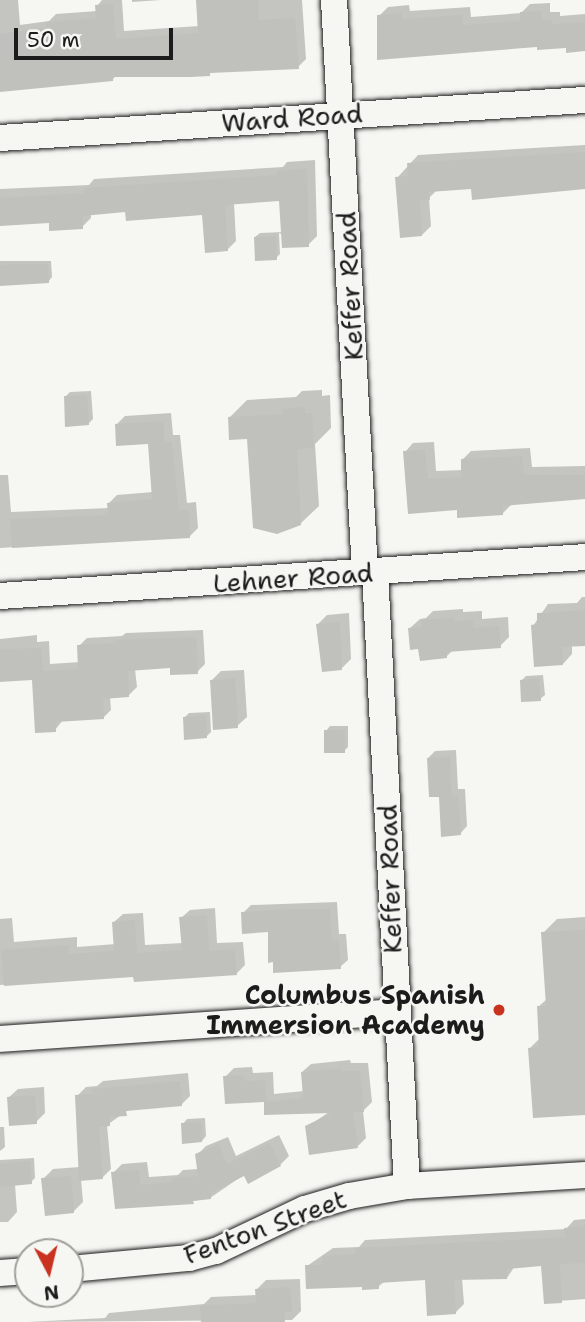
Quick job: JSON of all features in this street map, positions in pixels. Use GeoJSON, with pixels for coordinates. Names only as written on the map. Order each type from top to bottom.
{"type":"FeatureCollection","features":[{"type":"Feature","properties":{"kind":"street","name":"Keffer Road"},"geometry":{"type":"LineString","coordinates":[[334,0],[407,1186]]}},
{"type":"Feature","properties":{"kind":"street","name":"Ward Road"},"geometry":{"type":"LineString","coordinates":[[0,138],[585,100]]}},
{"type":"Feature","properties":{"kind":"street","name":"Lehner Road"},"geometry":{"type":"LineString","coordinates":[[0,596],[585,557]]}},
{"type":"Feature","properties":{"kind":"street"},"geometry":{"type":"LineString","coordinates":[[0,1039],[396,1012]]}},
{"type":"Feature","properties":{"kind":"street","name":"Fenton Street"},"geometry":{"type":"LineString","coordinates":[[84,1268],[189,1258],[215,1251],[305,1209],[349,1196],[407,1186],[585,1175]]}},
{"type":"Feature","properties":{"kind":"building"},"geometry":{"type":"Polygon","coordinates":[[[196,0],[258,0],[259,20],[295,18],[299,69],[210,73],[210,76],[191,77],[113,77],[113,81],[0,92],[0,34],[46,28],[46,22],[96,18],[95,5],[113,4],[116,39],[198,33],[196,0]]]}},
{"type":"Feature","properties":{"kind":"building"},"geometry":{"type":"Polygon","coordinates":[[[541,11],[542,20],[552,20],[552,24],[585,22],[585,51],[566,53],[566,48],[537,50],[537,47],[377,60],[377,15],[401,13],[402,19],[462,15],[463,25],[520,21],[520,12],[541,11]]]}},
{"type":"Feature","properties":{"kind":"building"},"geometry":{"type":"Polygon","coordinates":[[[585,152],[585,189],[472,200],[471,189],[429,192],[430,200],[420,201],[422,236],[400,238],[395,177],[408,176],[407,163],[585,152]]]}},
{"type":"Feature","properties":{"kind":"building"},"geometry":{"type":"Polygon","coordinates":[[[307,168],[309,247],[282,248],[279,201],[225,205],[228,251],[205,253],[202,215],[126,221],[125,212],[83,216],[83,229],[49,231],[49,223],[0,226],[0,198],[84,193],[84,188],[277,175],[277,171],[307,168]]]}},
{"type":"Feature","properties":{"kind":"building"},"geometry":{"type":"Polygon","coordinates":[[[276,236],[277,260],[255,261],[254,237],[276,236]]]}},
{"type":"Feature","properties":{"kind":"building"},"geometry":{"type":"Polygon","coordinates":[[[48,264],[49,283],[0,286],[0,265],[48,264]]]}},
{"type":"Feature","properties":{"kind":"building"},"geometry":{"type":"Polygon","coordinates":[[[87,395],[89,425],[65,427],[64,396],[87,395]]]}},
{"type":"Feature","properties":{"kind":"building"},"geometry":{"type":"Polygon","coordinates":[[[305,407],[305,413],[312,413],[314,448],[297,449],[301,525],[277,534],[253,528],[247,439],[229,440],[228,417],[282,414],[282,409],[305,407]]]}},
{"type":"Feature","properties":{"kind":"building"},"geometry":{"type":"Polygon","coordinates":[[[163,421],[165,443],[172,442],[179,510],[189,510],[190,538],[12,548],[10,519],[108,515],[107,503],[152,499],[148,444],[116,446],[115,424],[163,421]]]}},
{"type":"Feature","properties":{"kind":"building"},"geometry":{"type":"Polygon","coordinates":[[[425,450],[428,479],[461,477],[461,459],[522,456],[524,475],[585,475],[585,499],[503,506],[503,515],[457,518],[457,510],[408,514],[403,451],[425,450]]]}},
{"type":"Feature","properties":{"kind":"building"},"geometry":{"type":"Polygon","coordinates":[[[585,610],[585,646],[562,647],[563,665],[534,667],[531,625],[537,624],[537,613],[585,610]]]}},
{"type":"Feature","properties":{"kind":"building"},"geometry":{"type":"Polygon","coordinates":[[[454,618],[455,621],[473,620],[473,628],[499,626],[501,648],[447,652],[447,658],[420,661],[418,649],[410,650],[408,628],[422,627],[421,620],[454,618]]]}},
{"type":"Feature","properties":{"kind":"building"},"geometry":{"type":"Polygon","coordinates":[[[340,622],[342,670],[322,672],[316,624],[340,622]]]}},
{"type":"Feature","properties":{"kind":"building"},"geometry":{"type":"Polygon","coordinates":[[[196,637],[198,674],[170,675],[170,668],[128,671],[129,697],[103,699],[104,719],[56,722],[56,732],[35,733],[32,680],[0,682],[0,649],[41,648],[43,671],[78,669],[77,645],[117,643],[116,640],[196,637]]]}},
{"type":"Feature","properties":{"kind":"building"},"geometry":{"type":"Polygon","coordinates":[[[235,678],[238,728],[213,730],[210,680],[235,678]]]}},
{"type":"Feature","properties":{"kind":"building"},"geometry":{"type":"Polygon","coordinates":[[[539,678],[541,701],[521,702],[520,680],[539,678]]]}},
{"type":"Feature","properties":{"kind":"building"},"geometry":{"type":"Polygon","coordinates":[[[206,715],[207,738],[184,740],[183,717],[206,715]]]}},
{"type":"Feature","properties":{"kind":"building"},"geometry":{"type":"Polygon","coordinates":[[[324,730],[345,730],[345,753],[324,753],[324,730]]]}},
{"type":"Feature","properties":{"kind":"building"},"geometry":{"type":"Polygon","coordinates":[[[450,757],[452,796],[458,795],[461,835],[441,837],[439,797],[429,797],[427,758],[450,757]]]}},
{"type":"Feature","properties":{"kind":"building"},"geometry":{"type":"Polygon","coordinates":[[[330,909],[332,941],[339,940],[341,969],[273,973],[273,962],[268,963],[268,932],[242,934],[241,912],[330,909]]]}},
{"type":"Feature","properties":{"kind":"building"},"geometry":{"type":"Polygon","coordinates":[[[207,915],[209,951],[235,949],[237,975],[134,982],[133,977],[4,986],[1,950],[69,945],[69,954],[114,951],[112,922],[135,920],[137,953],[182,950],[179,917],[207,915]]]}},
{"type":"Feature","properties":{"kind":"building"},"geometry":{"type":"Polygon","coordinates":[[[585,930],[585,1115],[533,1118],[528,1048],[539,1047],[537,1006],[546,1006],[541,932],[585,930]]]}},
{"type":"Feature","properties":{"kind":"building"},"geometry":{"type":"Polygon","coordinates":[[[342,1068],[342,1071],[360,1071],[364,1112],[353,1112],[358,1148],[309,1155],[305,1126],[332,1113],[264,1115],[264,1102],[225,1104],[223,1076],[244,1075],[245,1081],[265,1080],[266,1102],[303,1098],[301,1072],[342,1068]]]}},
{"type":"Feature","properties":{"kind":"building"},"geometry":{"type":"Polygon","coordinates":[[[180,1081],[182,1106],[126,1111],[127,1116],[110,1117],[110,1126],[99,1127],[103,1179],[79,1181],[75,1095],[93,1094],[92,1089],[180,1081]]]}},
{"type":"Feature","properties":{"kind":"building"},"geometry":{"type":"Polygon","coordinates":[[[35,1095],[37,1124],[9,1126],[7,1097],[35,1095]]]}},
{"type":"Feature","properties":{"kind":"building"},"geometry":{"type":"Polygon","coordinates":[[[201,1122],[202,1142],[182,1144],[181,1123],[201,1122]]]}},
{"type":"Feature","properties":{"kind":"building"},"geometry":{"type":"Polygon","coordinates":[[[270,1143],[281,1166],[248,1184],[244,1176],[211,1193],[211,1199],[193,1201],[194,1204],[115,1209],[111,1172],[139,1170],[140,1185],[172,1182],[172,1178],[198,1176],[195,1154],[219,1144],[227,1164],[270,1143]]]}},
{"type":"Feature","properties":{"kind":"building"},"geometry":{"type":"Polygon","coordinates":[[[30,1161],[32,1184],[0,1187],[0,1164],[30,1161]]]}},
{"type":"Feature","properties":{"kind":"building"},"geometry":{"type":"Polygon","coordinates":[[[71,1176],[74,1213],[45,1216],[41,1178],[71,1176]]]}},
{"type":"Feature","properties":{"kind":"building"},"geometry":{"type":"Polygon","coordinates":[[[585,1226],[585,1263],[560,1264],[562,1303],[544,1304],[541,1266],[507,1269],[507,1279],[454,1280],[456,1314],[427,1316],[425,1280],[379,1283],[379,1289],[306,1289],[305,1265],[321,1265],[323,1256],[355,1254],[355,1248],[565,1237],[564,1228],[585,1226]]]}},
{"type":"Feature","properties":{"kind":"building"},"geometry":{"type":"Polygon","coordinates":[[[291,1287],[292,1312],[284,1312],[285,1322],[201,1322],[200,1306],[256,1303],[255,1289],[291,1287]]]}},
{"type":"Feature","properties":{"kind":"place","name":"Columbus Spanish Immersion Academy"},"geometry":{"type":"Point","coordinates":[499,1010]}}]}
